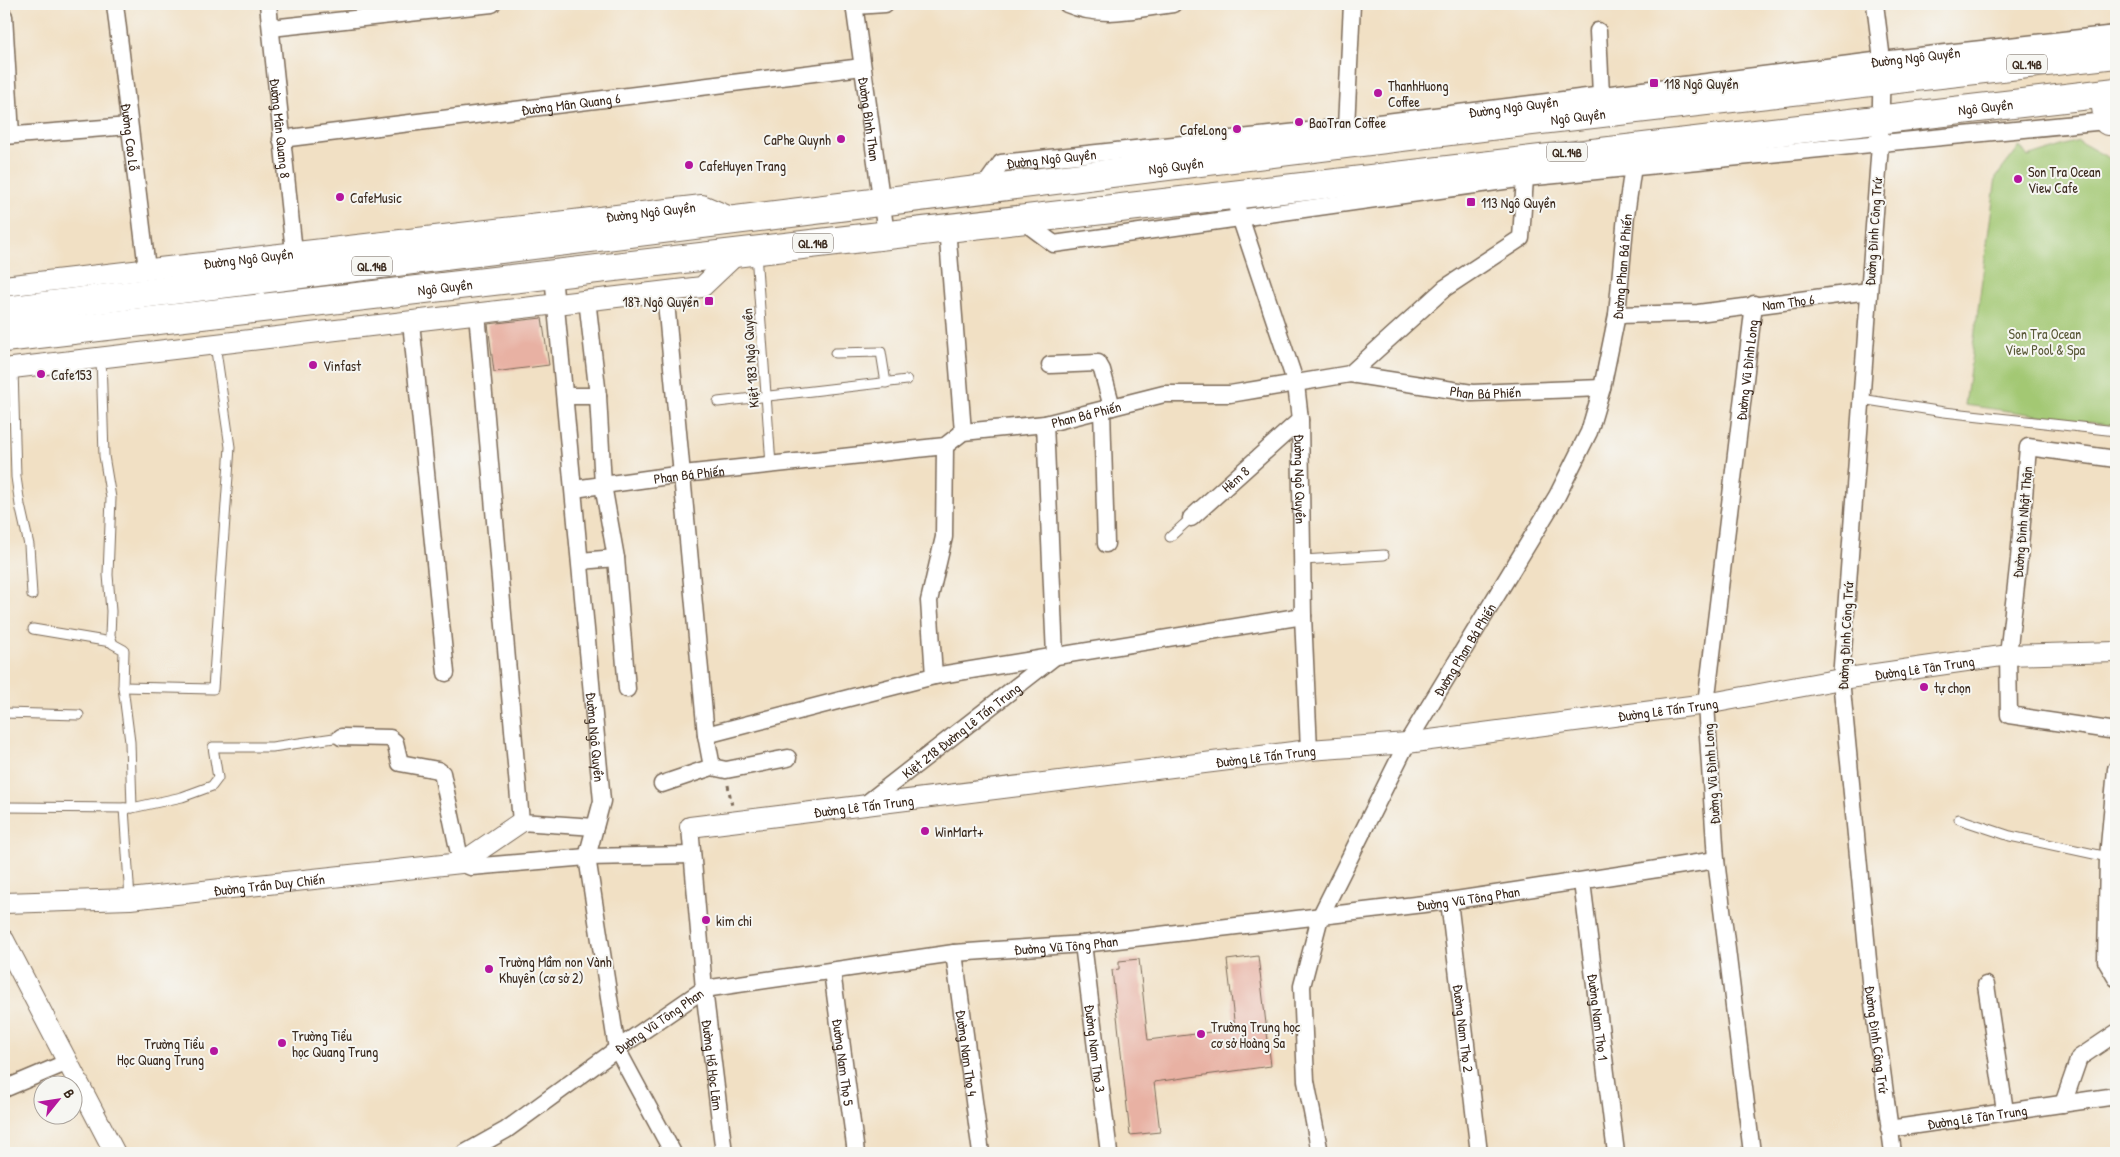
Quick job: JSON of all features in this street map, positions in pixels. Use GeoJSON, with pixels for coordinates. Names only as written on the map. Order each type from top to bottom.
{"type":"FeatureCollection","features":[{"type":"Feature","properties":{"kind":"highway","name":"Ngô Quyền"},"geometry":{"type":"LineString","coordinates":[[981,191],[1498,126],[1882,70],[2116,54]]}},
{"type":"Feature","properties":{"kind":"highway","name":"Ngô Quyền"},"geometry":{"type":"LineString","coordinates":[[1019,218],[1232,192],[1635,156],[1881,130],[2110,93]]}},
{"type":"Feature","properties":{"kind":"highway"},"geometry":{"type":"LineString","coordinates":[[2110,93],[2112,120]]}},
{"type":"Feature","properties":{"kind":"highway","name":"QL.14B"},"geometry":{"type":"LineString","coordinates":[[4,311],[981,191]]}},
{"type":"Feature","properties":{"kind":"highway","name":"QL.14B"},"geometry":{"type":"LineString","coordinates":[[886,234],[1019,218]]}},
{"type":"Feature","properties":{"kind":"highway","name":"Ngô Quyền"},"geometry":{"type":"LineString","coordinates":[[4,338],[553,275],[886,234]]}},
{"type":"Feature","properties":{"kind":"street"},"geometry":{"type":"LineString","coordinates":[[6,4],[4,14],[7,136],[128,126]]}},
{"type":"Feature","properties":{"kind":"street","name":"Đường Cao Lỗ"},"geometry":{"type":"LineString","coordinates":[[115,4],[128,126],[147,269]]}},
{"type":"Feature","properties":{"kind":"street","name":"Đường Mân Quang 8"},"geometry":{"type":"LineString","coordinates":[[268,4],[294,252]]}},
{"type":"Feature","properties":{"kind":"street"},"geometry":{"type":"LineString","coordinates":[[271,28],[492,4]]}},
{"type":"Feature","properties":{"kind":"street"},"geometry":{"type":"LineString","coordinates":[[854,5],[885,4]]}},
{"type":"Feature","properties":{"kind":"street"},"geometry":{"type":"LineString","coordinates":[[1067,4],[1082,10],[1107,13],[1173,4]]}},
{"type":"Feature","properties":{"kind":"street"},"geometry":{"type":"LineString","coordinates":[[1346,127],[1352,4]]}},
{"type":"Feature","properties":{"kind":"street","name":"Đường Đinh Công Trứ"},"geometry":{"type":"LineString","coordinates":[[1876,4],[1882,70],[1881,130],[1841,680],[1863,917],[1892,1153]]}},
{"type":"Feature","properties":{"kind":"street","name":"Đường Bình Than"},"geometry":{"type":"LineString","coordinates":[[854,5],[886,234]]}},
{"type":"Feature","properties":{"kind":"street"},"geometry":{"type":"LineString","coordinates":[[1598,31],[1601,95]]}},
{"type":"Feature","properties":{"kind":"street","name":"Đường Ngô Quyền"},"geometry":{"type":"LineString","coordinates":[[981,191],[1000,163],[1346,127],[1601,95],[1882,70],[2116,34]]}},
{"type":"Feature","properties":{"kind":"street","name":"Đường Mân Quang 6"},"geometry":{"type":"LineString","coordinates":[[281,139],[862,67]]}},
{"type":"Feature","properties":{"kind":"street"},"geometry":{"type":"LineString","coordinates":[[1881,130],[2112,120]]}},
{"type":"Feature","properties":{"kind":"street"},"geometry":{"type":"LineString","coordinates":[[1019,218],[1054,244],[1525,178],[1635,156]]}},
{"type":"Feature","properties":{"kind":"street","name":"Đường Phan Bá Phiến"},"geometry":{"type":"LineString","coordinates":[[1320,1153],[1306,1081],[1302,986],[1320,917],[1407,743],[1557,496],[1589,432],[1602,388],[1617,315],[1635,156]]}},
{"type":"Feature","properties":{"kind":"street"},"geometry":{"type":"LineString","coordinates":[[1350,374],[1445,288],[1521,238],[1525,178]]}},
{"type":"Feature","properties":{"kind":"street","name":"Đường Ngô Quyền"},"geometry":{"type":"LineString","coordinates":[[1232,192],[1296,384],[1300,420],[1303,616],[1309,750]]}},
{"type":"Feature","properties":{"kind":"street","name":"Đường Ngô Quyền"},"geometry":{"type":"LineString","coordinates":[[4,286],[702,205],[740,221]]}},
{"type":"Feature","properties":{"kind":"street"},"geometry":{"type":"LineString","coordinates":[[934,676],[929,601],[944,537],[945,446],[963,432],[947,227]]}},
{"type":"Feature","properties":{"kind":"street"},"geometry":{"type":"LineString","coordinates":[[9,368],[411,322],[702,286],[747,251]]}},
{"type":"Feature","properties":{"kind":"street","name":"Đường Ngô Quyền"},"geometry":{"type":"LineString","coordinates":[[553,275],[602,801],[587,857],[617,1049],[673,1153]]}},
{"type":"Feature","properties":{"kind":"street"},"geometry":{"type":"LineString","coordinates":[[665,290],[706,735],[719,768]]}},
{"type":"Feature","properties":{"kind":"street","name":"Nam Thọ 6"},"geometry":{"type":"LineString","coordinates":[[1617,315],[1677,315],[1869,290]]}},
{"type":"Feature","properties":{"kind":"street"},"geometry":{"type":"LineString","coordinates":[[587,300],[598,396],[603,485],[616,558],[626,689]]}},
{"type":"Feature","properties":{"kind":"street","name":"Đường Vũ Đình Long"},"geometry":{"type":"LineString","coordinates":[[1752,1153],[1716,860],[1706,704],[1754,304]]}},
{"type":"Feature","properties":{"kind":"street"},"geometry":{"type":"LineString","coordinates":[[477,313],[521,822],[595,827]]}},
{"type":"Feature","properties":{"kind":"street"},"geometry":{"type":"LineString","coordinates":[[411,322],[446,673]]}},
{"type":"Feature","properties":{"kind":"street"},"geometry":{"type":"LineString","coordinates":[[1050,365],[1098,363],[1102,370],[1107,409],[1106,544]]}},
{"type":"Feature","properties":{"kind":"street","name":"Phan Bá Phiến"},"geometry":{"type":"LineString","coordinates":[[963,432],[1045,424],[1164,394],[1230,394],[1350,374],[1472,393],[1602,388]]}},
{"type":"Feature","properties":{"kind":"street"},"geometry":{"type":"LineString","coordinates":[[565,396],[598,396]]}},
{"type":"Feature","properties":{"kind":"street","name":"Hẻm 8"},"geometry":{"type":"LineString","coordinates":[[1191,518],[1300,420]]}},
{"type":"Feature","properties":{"kind":"street"},"geometry":{"type":"LineString","coordinates":[[1045,424],[1055,656]]}},
{"type":"Feature","properties":{"kind":"street","name":"Phan Bá Phiến"},"geometry":{"type":"LineString","coordinates":[[574,489],[683,474],[945,446]]}},
{"type":"Feature","properties":{"kind":"street","name":"Đường Đinh Nhật Thận"},"geometry":{"type":"LineString","coordinates":[[2008,655],[2019,559],[2028,447],[2116,459]]}},
{"type":"Feature","properties":{"kind":"street"},"geometry":{"type":"LineString","coordinates":[[580,561],[616,558]]}},
{"type":"Feature","properties":{"kind":"street"},"geometry":{"type":"LineString","coordinates":[[706,735],[934,676],[1303,616]]}},
{"type":"Feature","properties":{"kind":"street","name":"Đường Lê Tân Trung"},"geometry":{"type":"LineString","coordinates":[[1841,680],[2008,655],[2116,652]]}},
{"type":"Feature","properties":{"kind":"street"},"geometry":{"type":"LineString","coordinates":[[2008,655],[2009,715],[2116,732]]}},
{"type":"Feature","properties":{"kind":"street","name":"Kiệt 218 Đường Lê Tấn Trung"},"geometry":{"type":"LineString","coordinates":[[867,803],[1055,656]]}},
{"type":"Feature","properties":{"kind":"street","name":"Đường Lê Tấn Trung"},"geometry":{"type":"LineString","coordinates":[[690,827],[867,803],[1309,750],[1407,743],[1706,704],[1841,680]]}},
{"type":"Feature","properties":{"kind":"street"},"geometry":{"type":"LineString","coordinates":[[341,736],[390,738],[394,742],[400,763],[438,770],[442,773],[461,864],[476,868],[587,857],[692,855]]}},
{"type":"Feature","properties":{"kind":"street"},"geometry":{"type":"LineString","coordinates":[[662,784],[719,768],[788,758]]}},
{"type":"Feature","properties":{"kind":"street"},"geometry":{"type":"LineString","coordinates":[[2116,769],[2108,858],[2106,961],[2116,978]]}},
{"type":"Feature","properties":{"kind":"street","name":"Đường Trần Duy Chiến"},"geometry":{"type":"LineString","coordinates":[[4,903],[130,899],[461,864],[521,822]]}},
{"type":"Feature","properties":{"kind":"street","name":"Đường Hồ Học Lãm"},"geometry":{"type":"LineString","coordinates":[[690,827],[704,989],[724,1153]]}},
{"type":"Feature","properties":{"kind":"street","name":"Đường Vũ Tông Phan"},"geometry":{"type":"LineString","coordinates":[[465,1153],[506,1130],[617,1049],[704,989],[954,953],[1083,944],[1449,901],[1716,860]]}},
{"type":"Feature","properties":{"kind":"street","name":"Đường Nam Thọ 1"},"geometry":{"type":"LineString","coordinates":[[1582,882],[1616,1153]]}},
{"type":"Feature","properties":{"kind":"street","name":"Đường Nam Thọ 2"},"geometry":{"type":"LineString","coordinates":[[1449,901],[1479,1153]]}},
{"type":"Feature","properties":{"kind":"street"},"geometry":{"type":"LineString","coordinates":[[4,940],[114,1153]]}},
{"type":"Feature","properties":{"kind":"street","name":"Đường Nam Thọ 3"},"geometry":{"type":"LineString","coordinates":[[1083,944],[1109,1153]]}},
{"type":"Feature","properties":{"kind":"street","name":"Đường Nam Thọ 4"},"geometry":{"type":"LineString","coordinates":[[954,953],[981,1153]]}},
{"type":"Feature","properties":{"kind":"street","name":"Đường Nam Thọ 5"},"geometry":{"type":"LineString","coordinates":[[832,971],[856,1153]]}},
{"type":"Feature","properties":{"kind":"street"},"geometry":{"type":"LineString","coordinates":[[1986,985],[2005,1112]]}},
{"type":"Feature","properties":{"kind":"street"},"geometry":{"type":"LineString","coordinates":[[2063,1104],[2079,1058],[2116,1033]]}},
{"type":"Feature","properties":{"kind":"street"},"geometry":{"type":"LineString","coordinates":[[4,1089],[68,1062]]}},
{"type":"Feature","properties":{"kind":"street","name":"Đường Lê Tân Trung"},"geometry":{"type":"LineString","coordinates":[[1889,1129],[2116,1096]]}},
{"type":"Feature","properties":{"kind":"lane","name":"Kiệt 183 Ngô Quyền"},"geometry":{"type":"LineString","coordinates":[[747,251],[766,398],[771,465]]}},
{"type":"Feature","properties":{"kind":"lane"},"geometry":{"type":"LineString","coordinates":[[123,686],[213,689],[230,447],[215,344]]}},
{"type":"Feature","properties":{"kind":"lane"},"geometry":{"type":"LineString","coordinates":[[834,353],[881,352],[886,383]]}},
{"type":"Feature","properties":{"kind":"lane"},"geometry":{"type":"LineString","coordinates":[[101,357],[104,456],[111,498],[108,575],[112,642]]}},
{"type":"Feature","properties":{"kind":"lane"},"geometry":{"type":"LineString","coordinates":[[9,368],[16,477],[20,505],[30,545],[32,595]]}},
{"type":"Feature","properties":{"kind":"lane"},"geometry":{"type":"LineString","coordinates":[[718,402],[766,398],[907,380]]}},
{"type":"Feature","properties":{"kind":"lane"},"geometry":{"type":"LineString","coordinates":[[1861,399],[1944,412],[2116,431]]}},
{"type":"Feature","properties":{"kind":"lane","name":"Hẻm 8"},"geometry":{"type":"LineString","coordinates":[[1170,537],[1191,518]]}},
{"type":"Feature","properties":{"kind":"lane"},"geometry":{"type":"LineString","coordinates":[[1303,560],[1384,555]]}},
{"type":"Feature","properties":{"kind":"lane"},"geometry":{"type":"LineString","coordinates":[[33,629],[112,642],[124,650],[123,686],[130,742],[128,808],[130,899]]}},
{"type":"Feature","properties":{"kind":"lane"},"geometry":{"type":"LineString","coordinates":[[4,713],[79,715]]}},
{"type":"Feature","properties":{"kind":"lane"},"geometry":{"type":"LineString","coordinates":[[4,807],[128,808],[182,797],[212,786],[218,778],[213,747],[272,747],[341,736]]}},
{"type":"Feature","properties":{"kind":"lane"},"geometry":{"type":"LineString","coordinates":[[1959,819],[2010,836],[2108,858]]}},
{"type":"Feature","properties":{"kind":"path"},"geometry":{"type":"LineString","coordinates":[[719,768],[735,821]]}},
{"type":"Feature","properties":{"kind":"green space","name":"Son Tra Ocean View Pool & Spa"},"geometry":{"type":"Polygon","coordinates":[[[2078,141],[2116,162],[2116,426],[1965,405],[1996,177],[2020,146],[2028,157],[2078,141]]]}},
{"type":"Feature","properties":{"kind":"building"},"geometry":{"type":"Polygon","coordinates":[[[542,318],[549,365],[494,372],[488,324],[542,318]]]}},
{"type":"Feature","properties":{"kind":"building"},"geometry":{"type":"Polygon","coordinates":[[[1258,956],[1271,1066],[1154,1082],[1160,1132],[1130,1135],[1112,970],[1119,969],[1119,961],[1139,959],[1148,1040],[1235,1029],[1227,960],[1258,956]]]}},
{"type":"Feature","properties":{"kind":"place","name":"118 Ngô Quyền"},"geometry":{"type":"Point","coordinates":[1654,83]}},
{"type":"Feature","properties":{"kind":"place","name":"ThanhHuong Coffee"},"geometry":{"type":"Point","coordinates":[1378,93]}},
{"type":"Feature","properties":{"kind":"place","name":"BaoTran Coffee"},"geometry":{"type":"Point","coordinates":[1299,122]}},
{"type":"Feature","properties":{"kind":"place","name":"CafeLong"},"geometry":{"type":"Point","coordinates":[1237,129]}},
{"type":"Feature","properties":{"kind":"place","name":"CaPhe Quynh"},"geometry":{"type":"Point","coordinates":[841,139]}},
{"type":"Feature","properties":{"kind":"place","name":"CafeHuyen Trang"},"geometry":{"type":"Point","coordinates":[689,165]}},
{"type":"Feature","properties":{"kind":"place","name":"Son Tra Ocean View Cafe"},"geometry":{"type":"Point","coordinates":[2018,179]}},
{"type":"Feature","properties":{"kind":"place","name":"CafeMusic"},"geometry":{"type":"Point","coordinates":[340,197]}},
{"type":"Feature","properties":{"kind":"place","name":"113 Ngô Quyền"},"geometry":{"type":"Point","coordinates":[1471,202]}},
{"type":"Feature","properties":{"kind":"place","name":"187 Ngô Quyền"},"geometry":{"type":"Point","coordinates":[709,301]}},
{"type":"Feature","properties":{"kind":"place","name":"Vinfast"},"geometry":{"type":"Point","coordinates":[313,365]}},
{"type":"Feature","properties":{"kind":"place","name":"Cafe153"},"geometry":{"type":"Point","coordinates":[41,374]}},
{"type":"Feature","properties":{"kind":"place","name":"tự chọn"},"geometry":{"type":"Point","coordinates":[1924,687]}},
{"type":"Feature","properties":{"kind":"place","name":"WinMart+"},"geometry":{"type":"Point","coordinates":[925,831]}},
{"type":"Feature","properties":{"kind":"place","name":"kim chi"},"geometry":{"type":"Point","coordinates":[706,920]}},
{"type":"Feature","properties":{"kind":"place","name":"Trường Mầm non Vành Khuyên (cơ sở 2)"},"geometry":{"type":"Point","coordinates":[489,969]}},
{"type":"Feature","properties":{"kind":"place","name":"Trường Trung học cơ sở Hoàng Sa"},"geometry":{"type":"Point","coordinates":[1201,1034]}},
{"type":"Feature","properties":{"kind":"place","name":"Trường Tiểu học Quang Trung"},"geometry":{"type":"Point","coordinates":[282,1043]}},
{"type":"Feature","properties":{"kind":"place","name":"Trường Tiểu Học Quang Trung"},"geometry":{"type":"Point","coordinates":[214,1051]}}]}
